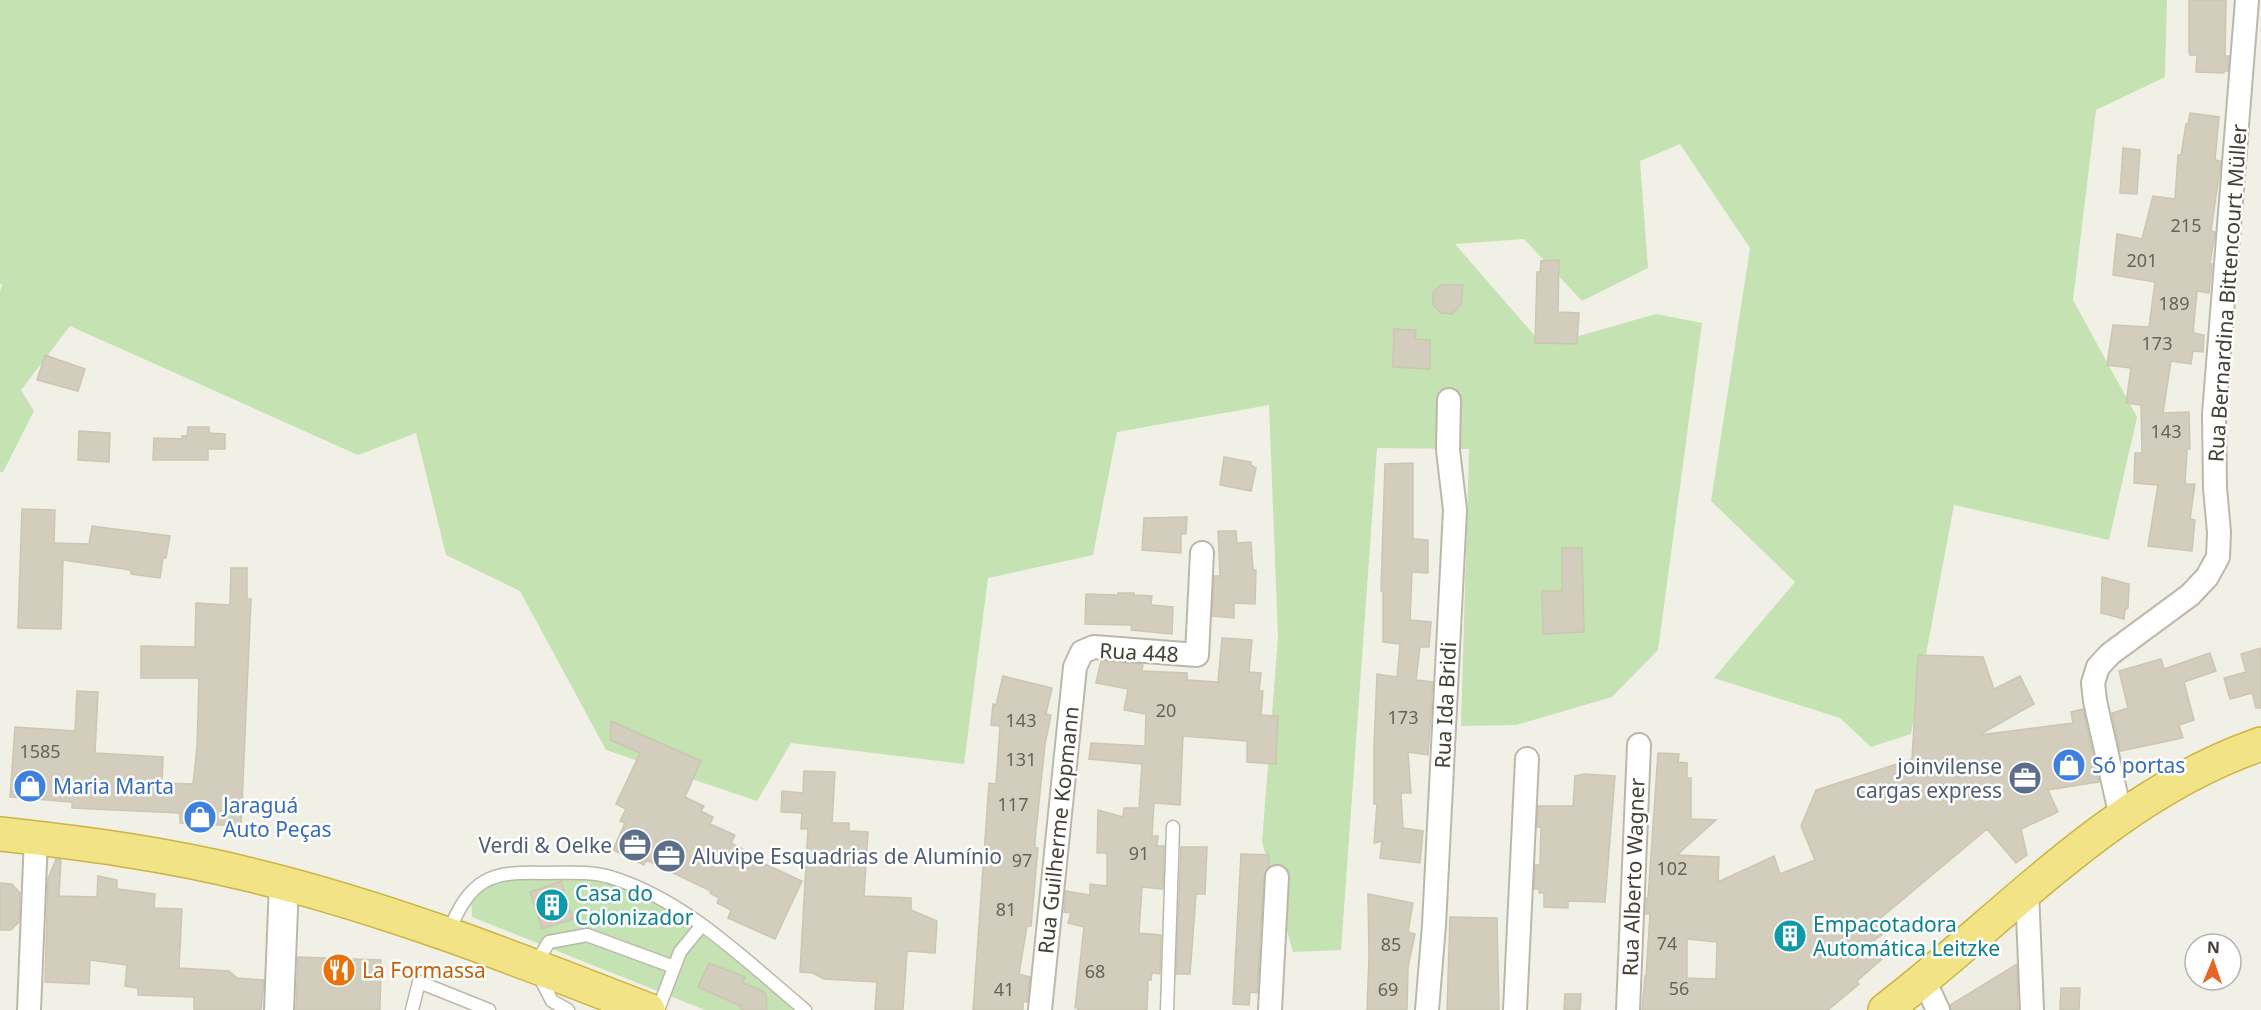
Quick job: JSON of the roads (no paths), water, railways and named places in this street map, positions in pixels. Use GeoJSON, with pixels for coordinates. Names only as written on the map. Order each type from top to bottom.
{"type":"FeatureCollection","features":[{"type":"Feature","properties":{"kind":"highway"},"geometry":{"type":"LineString","coordinates":[[1885,1010],[1924,980],[2087,841],[2121,817],[2196,771],[2261,744]]}},
{"type":"Feature","properties":{"kind":"highway"},"geometry":{"type":"LineString","coordinates":[[0,834],[130,851],[245,873],[341,899],[448,934],[648,1010]]}},
{"type":"Feature","properties":{"kind":"street","name":"Rua Bernardina Bittencourt Müller"},"geometry":{"type":"LineString","coordinates":[[2121,817],[2095,701],[2093,683],[2098,667],[2110,654],[2190,595],[2207,577],[2218,557],[2214,414],[2247,0]]}},
{"type":"Feature","properties":{"kind":"street","name":"Rua Ida Bridi"},"geometry":{"type":"LineString","coordinates":[[1426,1010],[1434,925],[1455,510],[1448,450],[1449,400]]}},
{"type":"Feature","properties":{"kind":"street","name":"Rua 448"},"geometry":{"type":"LineString","coordinates":[[1082,652],[1094,647],[1197,655],[1202,553]]}},
{"type":"Feature","properties":{"kind":"street","name":"Rua Guilherme Kopmann"},"geometry":{"type":"LineString","coordinates":[[1040,1010],[1075,668],[1082,652]]}},
{"type":"Feature","properties":{"kind":"street","name":"Rua Alberto Wagner"},"geometry":{"type":"LineString","coordinates":[[1628,1010],[1639,745]]}},
{"type":"Feature","properties":{"kind":"street"},"geometry":{"type":"LineString","coordinates":[[1515,1010],[1527,759]]}},
{"type":"Feature","properties":{"kind":"street"},"geometry":{"type":"LineString","coordinates":[[29,1010],[36,838]]}},
{"type":"Feature","properties":{"kind":"street"},"geometry":{"type":"LineString","coordinates":[[1270,1010],[1277,877]]}},
{"type":"Feature","properties":{"kind":"street"},"geometry":{"type":"LineString","coordinates":[[279,1010],[285,884]]}},
{"type":"Feature","properties":{"kind":"street"},"geometry":{"type":"LineString","coordinates":[[2027,891],[2032,1010]]}},
{"type":"Feature","properties":{"kind":"street"},"geometry":{"type":"LineString","coordinates":[[1924,980],[1938,1010]]}},
{"type":"Feature","properties":{"kind":"lane"},"geometry":{"type":"LineString","coordinates":[[1167,1010],[1173,827]]}},
{"type":"Feature","properties":{"kind":"lane"},"geometry":{"type":"LineString","coordinates":[[448,934],[458,909],[472,890],[489,878],[514,872],[594,874],[610,877],[656,897],[702,925],[805,1010]]}},
{"type":"Feature","properties":{"kind":"lane"},"geometry":{"type":"LineString","coordinates":[[658,1010],[680,952],[702,925]]}},
{"type":"Feature","properties":{"kind":"lane"},"geometry":{"type":"LineString","coordinates":[[568,1010],[552,1001],[534,966],[549,942],[587,935],[674,967]]}},
{"type":"Feature","properties":{"kind":"lane"},"geometry":{"type":"LineString","coordinates":[[412,1010],[419,982],[489,1010]]}},
{"type":"Feature","properties":{"kind":"place","name":"Só portas"},"geometry":{"type":"Point","coordinates":[2069,765]}},
{"type":"Feature","properties":{"kind":"place","name":"joinvilense cargas express"},"geometry":{"type":"Point","coordinates":[2025,778]}},
{"type":"Feature","properties":{"kind":"place","name":"Maria Marta"},"geometry":{"type":"Point","coordinates":[30,786]}},
{"type":"Feature","properties":{"kind":"place","name":"Jaraguá Auto Peças"},"geometry":{"type":"Point","coordinates":[200,817]}},
{"type":"Feature","properties":{"kind":"place","name":"Verdi & Oelke"},"geometry":{"type":"Point","coordinates":[635,845]}},
{"type":"Feature","properties":{"kind":"place","name":"Aluvipe Esquadrias de Alumínio"},"geometry":{"type":"Point","coordinates":[669,856]}},
{"type":"Feature","properties":{"kind":"place","name":"Casa do Colonizador"},"geometry":{"type":"Point","coordinates":[552,905]}},
{"type":"Feature","properties":{"kind":"place","name":"Empacotadora Automática Leitzke"},"geometry":{"type":"Point","coordinates":[1790,936]}},
{"type":"Feature","properties":{"kind":"place","name":"La Formassa"},"geometry":{"type":"Point","coordinates":[339,970]}}]}
